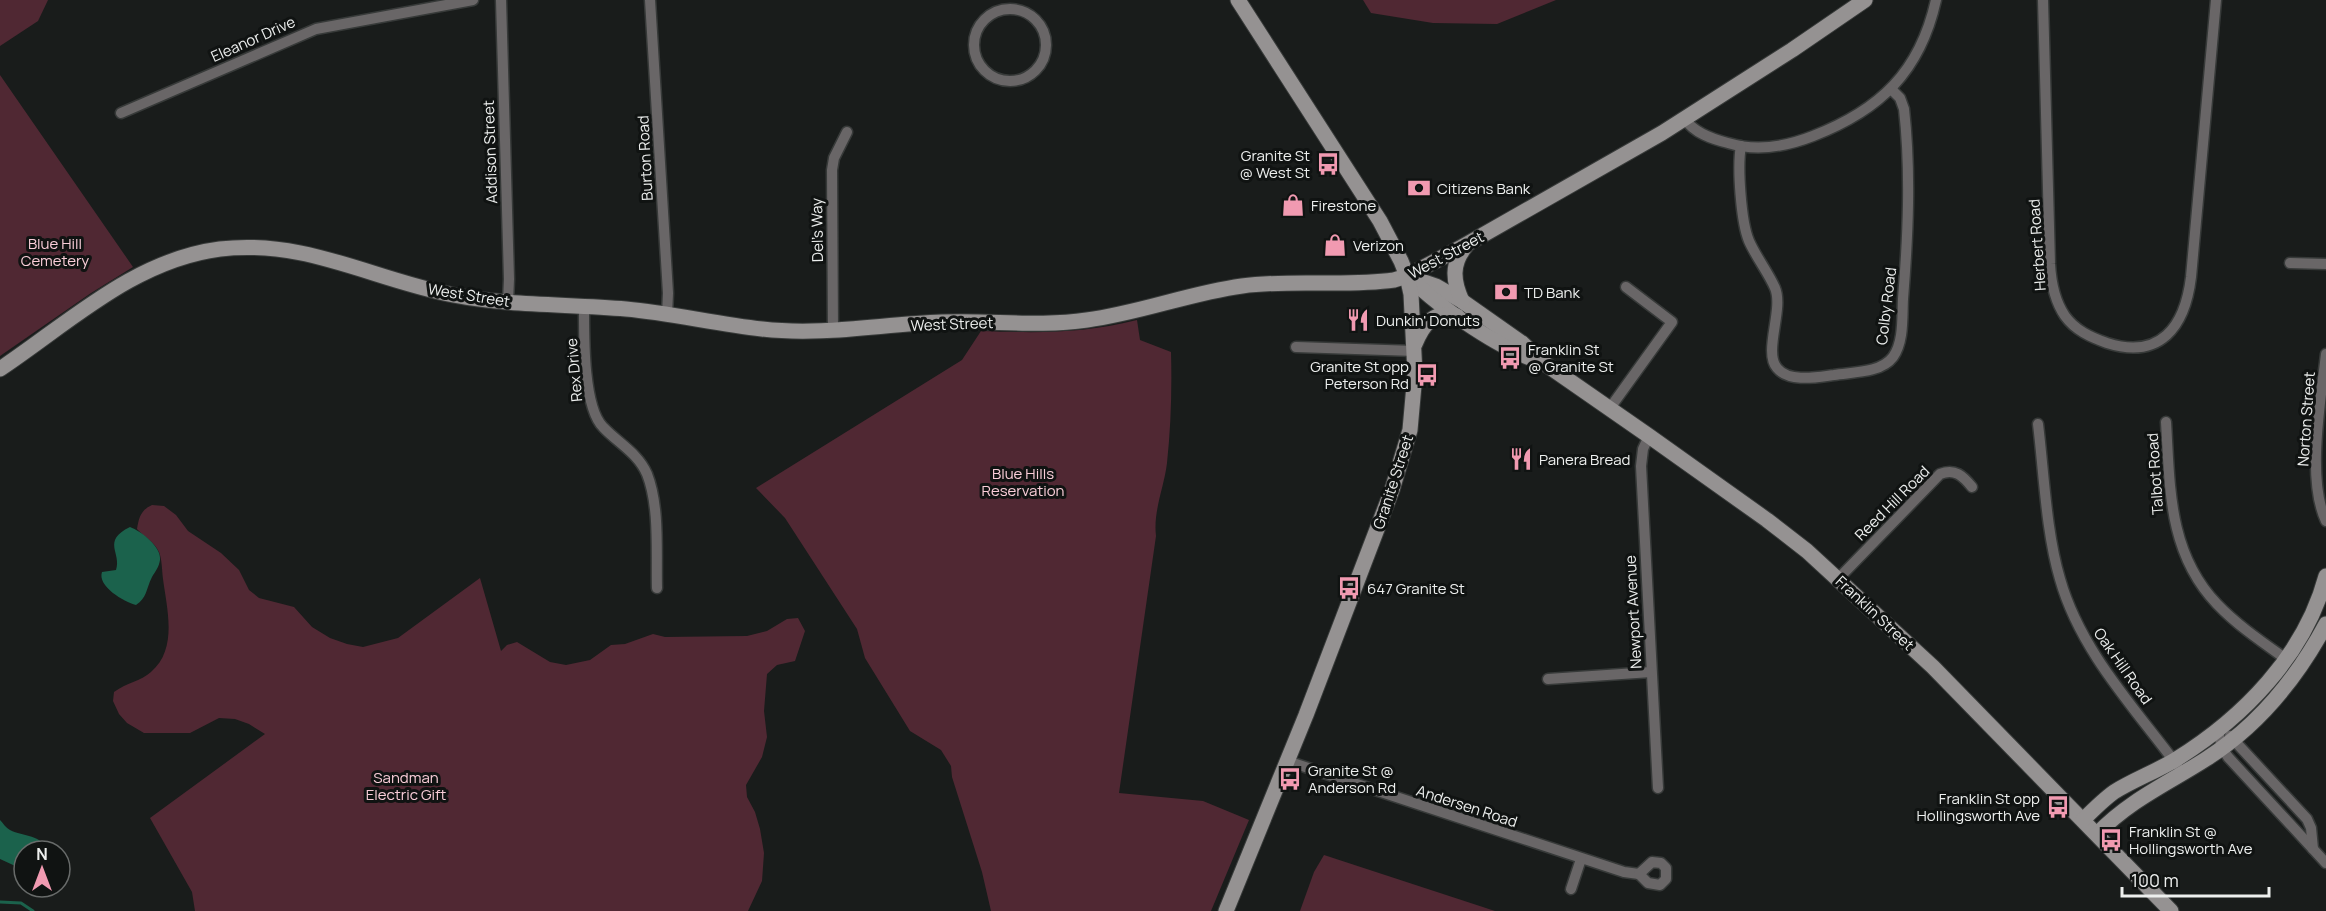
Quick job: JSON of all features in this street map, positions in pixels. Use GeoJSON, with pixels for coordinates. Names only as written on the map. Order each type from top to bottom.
{"type":"FeatureCollection","features":[{"type":"Feature","properties":{"kind":"main road","name":"Granite Street"},"geometry":{"type":"LineString","coordinates":[[1226,911],[1372,548],[1400,466],[1413,410],[1415,347],[1407,276],[1380,221],[1238,0]]}},
{"type":"Feature","properties":{"kind":"main road","name":"West Street"},"geometry":{"type":"LineString","coordinates":[[0,369],[106,295],[136,277],[180,258],[220,249],[262,247],[303,252],[428,290],[474,298],[667,315],[764,330],[833,331],[941,322],[1059,324],[1108,317],[1238,286],[1383,281],[1407,276],[1468,244],[1685,119],[1864,0]]}},
{"type":"Feature","properties":{"kind":"main road"},"geometry":{"type":"LineString","coordinates":[[1461,301],[1454,273],[1459,255],[1468,244]]}},
{"type":"Feature","properties":{"kind":"main road","name":"Franklin Street"},"geometry":{"type":"LineString","coordinates":[[1407,276],[1436,286],[1461,301],[1522,343],[1541,361],[1772,524],[1838,579],[1940,674],[2171,911]]}},
{"type":"Feature","properties":{"kind":"main road","name":"Franklin Street"},"geometry":{"type":"LineString","coordinates":[[1407,276],[1431,297],[1514,352],[1541,361]]}},
{"type":"Feature","properties":{"kind":"main road"},"geometry":{"type":"LineString","coordinates":[[1415,347],[1421,330],[1431,319],[1447,314],[1460,317]]}},
{"type":"Feature","properties":{"kind":"main road"},"geometry":{"type":"LineString","coordinates":[[2097,834],[2129,805],[2178,767],[2259,692],[2289,654],[2308,622],[2325,583]]}},
{"type":"Feature","properties":{"kind":"main road"},"geometry":{"type":"LineString","coordinates":[[2083,820],[2116,791],[2178,767],[2228,743],[2269,706],[2306,657],[2326,624]]}},
{"type":"Feature","properties":{"kind":"main road"},"geometry":{"type":"LineString","coordinates":[[2289,654],[2306,657]]}},
{"type":"Feature","properties":{"kind":"street","name":"Eleanor Drive"},"geometry":{"type":"LineString","coordinates":[[121,113],[316,29],[473,0]]}},
{"type":"Feature","properties":{"kind":"street","name":"Addison Street"},"geometry":{"type":"LineString","coordinates":[[501,0],[508,302]]}},
{"type":"Feature","properties":{"kind":"street","name":"Burton Road"},"geometry":{"type":"LineString","coordinates":[[651,0],[668,293],[667,315]]}},
{"type":"Feature","properties":{"kind":"street"},"geometry":{"type":"LineString","coordinates":[[991,0],[997,12]]}},
{"type":"Feature","properties":{"kind":"street"},"geometry":{"type":"LineString","coordinates":[[1685,119],[1700,133],[1741,146],[1769,148],[1797,142],[1853,118],[1873,105],[1891,88],[1920,50],[1929,28],[1936,0]]}},
{"type":"Feature","properties":{"kind":"street","name":"Herbert Road"},"geometry":{"type":"LineString","coordinates":[[2043,0],[2050,264],[2053,289],[2061,311],[2075,328],[2100,340],[2133,348],[2149,346],[2167,336],[2177,323],[2187,301],[2216,0]]}},
{"type":"Feature","properties":{"kind":"street"},"geometry":{"type":"LineString","coordinates":[[1011,9],[1026,13],[1037,22],[1044,35],[1046,50],[1043,59],[1034,71],[1022,79],[1006,81],[992,76],[981,66],[976,57],[974,43],[976,33],[984,20],[997,12],[1011,9]]}},
{"type":"Feature","properties":{"kind":"street","name":"Colby Road"},"geometry":{"type":"LineString","coordinates":[[1741,146],[1739,166],[1746,233],[1774,286],[1777,297],[1773,356],[1775,365],[1787,375],[1809,377],[1866,371],[1879,367],[1893,357],[1899,345],[1909,234],[1904,109],[1900,98],[1891,88]]}},
{"type":"Feature","properties":{"kind":"street","name":"Del's Way"},"geometry":{"type":"LineString","coordinates":[[833,331],[832,170],[834,158],[847,132]]}},
{"type":"Feature","properties":{"kind":"street"},"geometry":{"type":"LineString","coordinates":[[2290,263],[2326,264]]}},
{"type":"Feature","properties":{"kind":"street"},"geometry":{"type":"LineString","coordinates":[[1610,408],[1672,322],[1626,287]]}},
{"type":"Feature","properties":{"kind":"street","name":"Rex Drive"},"geometry":{"type":"LineString","coordinates":[[584,307],[589,389],[593,412],[603,428],[637,457],[645,469],[652,488],[657,588]]}},
{"type":"Feature","properties":{"kind":"street"},"geometry":{"type":"LineString","coordinates":[[1296,347],[1415,347]]}},
{"type":"Feature","properties":{"kind":"street","name":"Norton Street"},"geometry":{"type":"LineString","coordinates":[[2326,354],[2316,459],[2320,503],[2326,521]]}},
{"type":"Feature","properties":{"kind":"street","name":"Talbot Road"},"geometry":{"type":"LineString","coordinates":[[2166,422],[2172,513],[2180,541],[2193,570],[2206,592],[2222,609],[2289,654]]}},
{"type":"Feature","properties":{"kind":"street","name":"Oak Hill Road"},"geometry":{"type":"LineString","coordinates":[[2038,424],[2055,557],[2069,606],[2084,638],[2099,661],[2178,767]]}},
{"type":"Feature","properties":{"kind":"street","name":"Newport Avenue"},"geometry":{"type":"LineString","coordinates":[[1650,436],[1643,449],[1641,466],[1658,788]]}},
{"type":"Feature","properties":{"kind":"street","name":"Reed Hill Road"},"geometry":{"type":"LineString","coordinates":[[1838,579],[1940,474],[1948,471],[1957,473],[1972,487]]}},
{"type":"Feature","properties":{"kind":"street"},"geometry":{"type":"LineString","coordinates":[[1548,679],[1651,672]]}},
{"type":"Feature","properties":{"kind":"street"},"geometry":{"type":"LineString","coordinates":[[2218,730],[2326,863]]}},
{"type":"Feature","properties":{"kind":"street"},"geometry":{"type":"LineString","coordinates":[[2228,743],[2307,819],[2311,828],[2313,849]]}},
{"type":"Feature","properties":{"kind":"street","name":"Andersen Road"},"geometry":{"type":"LineString","coordinates":[[1287,761],[1581,859],[1624,872],[1640,874]]}},
{"type":"Feature","properties":{"kind":"street"},"geometry":{"type":"LineString","coordinates":[[2313,849],[2326,849]]}},
{"type":"Feature","properties":{"kind":"street"},"geometry":{"type":"LineString","coordinates":[[1571,889],[1581,859]]}},
{"type":"Feature","properties":{"kind":"green space"},"geometry":{"type":"Polygon","coordinates":[[[0,0],[48,0],[38,21],[0,46],[0,0]]]}},
{"type":"Feature","properties":{"kind":"green space"},"geometry":{"type":"Polygon","coordinates":[[[1363,0],[1556,0],[1497,24],[1433,23],[1371,13],[1363,0]]]}},
{"type":"Feature","properties":{"kind":"green space","name":"Blue Hill Cemetery"},"geometry":{"type":"Polygon","coordinates":[[[0,75],[133,267],[0,356],[0,75]]]}},
{"type":"Feature","properties":{"kind":"green space","name":"Blue Hills Reservation"},"geometry":{"type":"Polygon","coordinates":[[[1137,320],[1140,340],[1171,352],[1171,407],[1166,472],[1157,509],[1156,536],[1119,793],[1203,801],[1249,820],[1211,911],[991,911],[982,872],[952,777],[951,766],[941,750],[910,731],[865,658],[857,629],[785,518],[756,488],[962,360],[981,331],[1059,331],[1097,328],[1137,320]]]}},
{"type":"Feature","properties":{"kind":"green space","name":"Sandman Electric Gift"},"geometry":{"type":"Polygon","coordinates":[[[152,505],[164,506],[176,515],[188,531],[221,553],[239,570],[249,590],[259,598],[294,607],[312,627],[330,638],[363,647],[398,638],[480,578],[501,651],[507,645],[517,642],[550,662],[566,665],[590,660],[611,645],[625,644],[653,634],[665,637],[747,636],[767,631],[787,619],[798,618],[805,631],[795,661],[777,665],[767,674],[764,711],[767,737],[762,757],[746,785],[747,797],[760,829],[764,853],[762,881],[748,911],[195,911],[192,892],[150,818],[265,734],[235,719],[219,718],[190,733],[144,733],[127,723],[119,714],[113,701],[114,692],[151,672],[165,652],[168,640],[168,616],[160,555],[157,548],[137,529],[141,514],[152,505]]]}},
{"type":"Feature","properties":{"kind":"green space"},"geometry":{"type":"Polygon","coordinates":[[[1324,855],[1495,911],[1300,911],[1314,872],[1324,855]]]}},
{"type":"Feature","properties":{"kind":"shaded area"},"geometry":{"type":"Polygon","coordinates":[[[130,527],[150,540],[160,555],[159,565],[144,596],[136,605],[113,593],[107,588],[102,577],[102,572],[116,570],[117,558],[114,542],[121,532],[130,527]]]}},
{"type":"Feature","properties":{"kind":"shaded area"},"geometry":{"type":"Polygon","coordinates":[[[0,820],[10,830],[37,839],[12,839],[12,864],[0,859],[0,820]]]}},
{"type":"Feature","properties":{"kind":"waterway"},"geometry":{"type":"LineString","coordinates":[[0,902],[21,903],[33,911]]}},
{"type":"Feature","properties":{"kind":"place","name":"Granite St @ West St"},"geometry":{"type":"Point","coordinates":[1328,164]}},
{"type":"Feature","properties":{"kind":"place","name":"Citizens Bank"},"geometry":{"type":"Point","coordinates":[1419,188]}},
{"type":"Feature","properties":{"kind":"place","name":"Firestone"},"geometry":{"type":"Point","coordinates":[1293,205]}},
{"type":"Feature","properties":{"kind":"place","name":"Verizon"},"geometry":{"type":"Point","coordinates":[1335,245]}},
{"type":"Feature","properties":{"kind":"place","name":"TD Bank"},"geometry":{"type":"Point","coordinates":[1506,292]}},
{"type":"Feature","properties":{"kind":"place","name":"Dunkin' Donuts"},"geometry":{"type":"Point","coordinates":[1358,320]}},
{"type":"Feature","properties":{"kind":"place","name":"Franklin St @ Granite St"},"geometry":{"type":"Point","coordinates":[1510,358]}},
{"type":"Feature","properties":{"kind":"place","name":"Granite St opp Peterson Rd"},"geometry":{"type":"Point","coordinates":[1427,375]}},
{"type":"Feature","properties":{"kind":"place","name":"Panera Bread"},"geometry":{"type":"Point","coordinates":[1521,459]}},
{"type":"Feature","properties":{"kind":"place","name":"647 Granite St"},"geometry":{"type":"Point","coordinates":[1349,588]}},
{"type":"Feature","properties":{"kind":"place","name":"Granite St @ Anderson Rd"},"geometry":{"type":"Point","coordinates":[1290,779]}},
{"type":"Feature","properties":{"kind":"place","name":"Franklin St opp Hollingsworth Ave"},"geometry":{"type":"Point","coordinates":[2058,807]}},
{"type":"Feature","properties":{"kind":"place","name":"Franklin St @ Hollingsworth Ave"},"geometry":{"type":"Point","coordinates":[2111,840]}}]}
